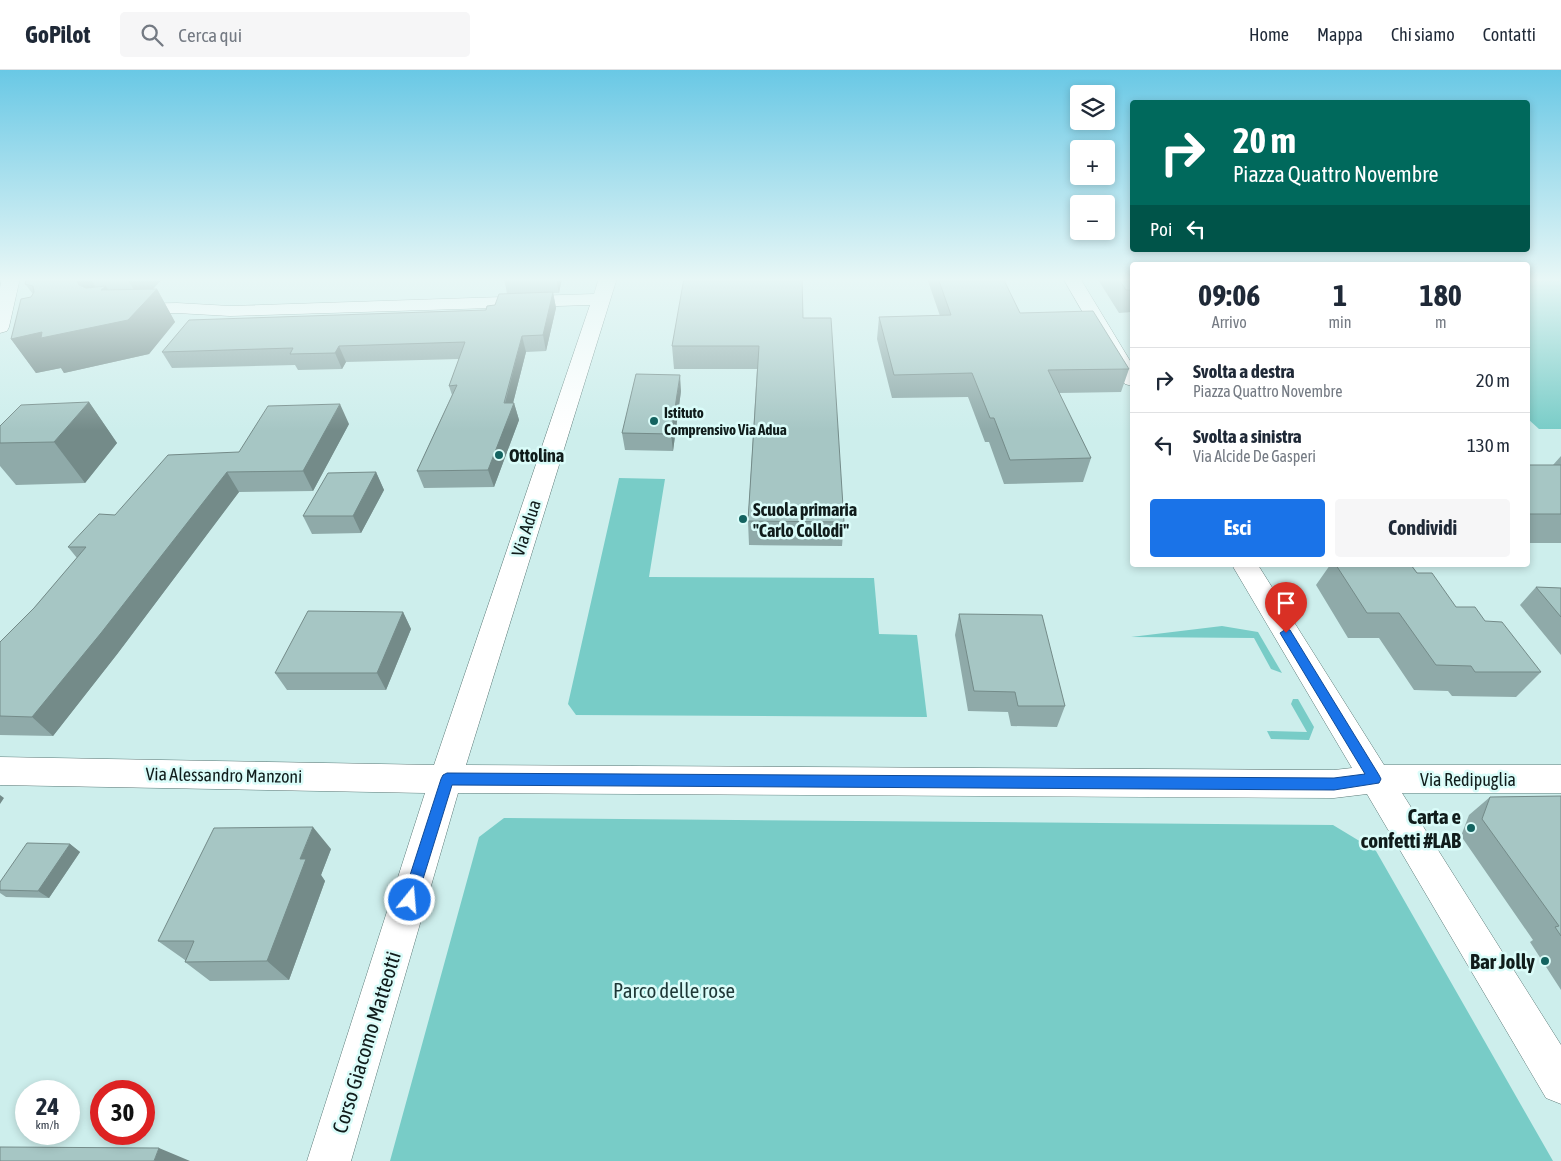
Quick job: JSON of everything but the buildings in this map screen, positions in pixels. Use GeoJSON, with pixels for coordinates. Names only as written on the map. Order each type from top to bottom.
{"type":"FeatureCollection","features":[{"type":"Feature","properties":{"kind":"street","name":"Via Adua"},"geometry":{"type":"LineString","coordinates":[[447,779],[469,704],[591,329]]}},
{"type":"Feature","properties":{"kind":"street"},"geometry":{"type":"LineString","coordinates":[[1101,329],[1130,377]]}},
{"type":"Feature","properties":{"kind":"street"},"geometry":{"type":"LineString","coordinates":[[1246,567],[1561,1083]]}},
{"type":"Feature","properties":{"kind":"street","name":"Via Alessandro Manzoni"},"geometry":{"type":"LineString","coordinates":[[0,771],[447,779],[1334,784],[1375,779]]}},
{"type":"Feature","properties":{"kind":"street","name":"Corso Giacomo Matteotti"},"geometry":{"type":"LineString","coordinates":[[329,1161],[447,779]]}},
{"type":"Feature","properties":{"kind":"street","name":"Via Redipuglia"},"geometry":{"type":"LineString","coordinates":[[1375,779],[1561,779]]}},
{"type":"Feature","properties":{"kind":"green space"},"geometry":{"type":"Polygon","coordinates":[[[1530,329],[1561,329],[1561,429],[1539,429],[1530,421],[1530,329]]]}},
{"type":"Feature","properties":{"kind":"green space"},"geometry":{"type":"Polygon","coordinates":[[[619,478],[665,479],[649,577],[874,578],[879,634],[917,635],[927,717],[576,715],[568,704],[619,478]]]}},
{"type":"Feature","properties":{"kind":"green space"},"geometry":{"type":"Polygon","coordinates":[[[1222,626],[1258,632],[1282,673],[1271,669],[1254,638],[1131,637],[1222,626]]]}},
{"type":"Feature","properties":{"kind":"green space"},"geometry":{"type":"Polygon","coordinates":[[[1293,699],[1298,699],[1314,727],[1309,740],[1271,739],[1267,731],[1307,732],[1291,704],[1293,699]]]}},
{"type":"Feature","properties":{"kind":"green space","name":"Parco delle rose"},"geometry":{"type":"Polygon","coordinates":[[[504,818],[1333,825],[1376,851],[1553,1161],[390,1161],[479,837],[504,818]]]}},
{"type":"Feature","properties":{"kind":"place","name":"Istituto Comprensivo Via Adua"},"geometry":{"type":"Point","coordinates":[654,421]}},
{"type":"Feature","properties":{"kind":"place","name":"Ottolina"},"geometry":{"type":"Point","coordinates":[499,455]}},
{"type":"Feature","properties":{"kind":"place","name":"Scuola primaria \"Carlo Collodi\""},"geometry":{"type":"Point","coordinates":[743,519]}},
{"type":"Feature","properties":{"kind":"place","name":"Carta e confetti #LAB"},"geometry":{"type":"Point","coordinates":[1471,828]}},
{"type":"Feature","properties":{"kind":"place","name":"Bar Jolly"},"geometry":{"type":"Point","coordinates":[1545,961]}},
{"type":"Feature","properties":{"kind":"route"},"geometry":{"type":"LineString","coordinates":[[410,900],[447,779],[533,778],[1205,784],[1334,784],[1375,779],[1286,633]]}}]}
